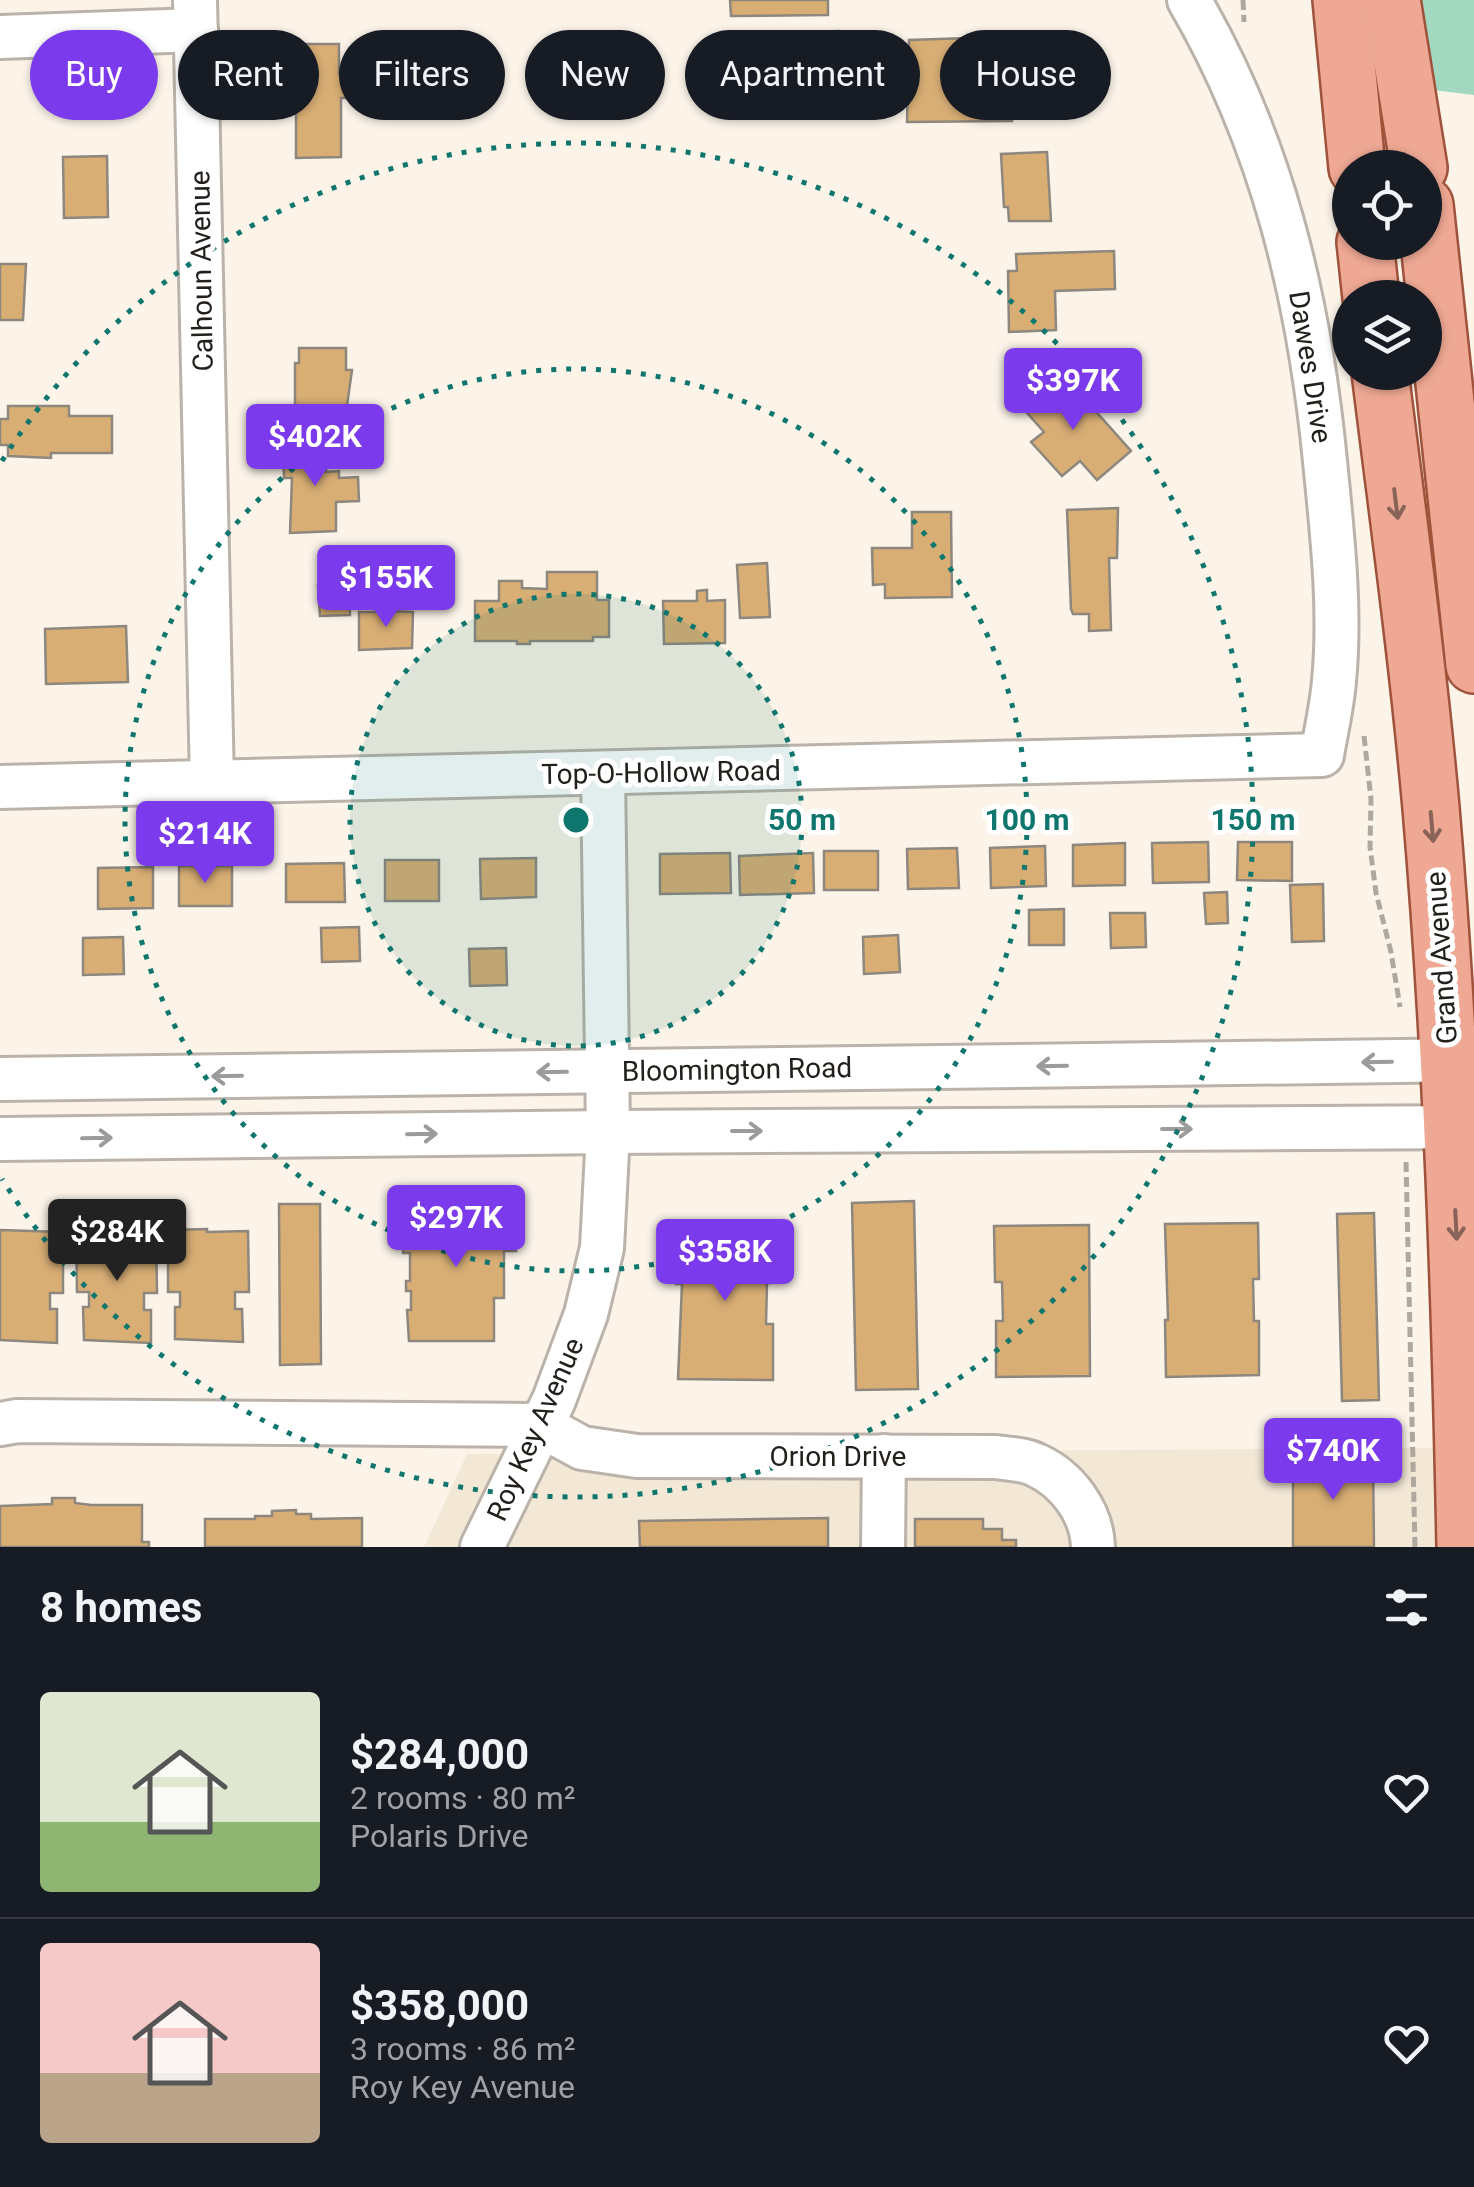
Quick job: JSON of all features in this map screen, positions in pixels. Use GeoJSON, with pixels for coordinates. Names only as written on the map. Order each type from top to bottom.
{"type":"FeatureCollection","features":[{"type":"Feature","properties":{"kind":"main road"},"geometry":{"type":"LineString","coordinates":[[1340,0],[1355,150]]}},
{"type":"Feature","properties":{"kind":"main road"},"geometry":{"type":"LineString","coordinates":[[1392,0],[1416,150]]}},
{"type":"Feature","properties":{"kind":"main road"},"geometry":{"type":"LineString","coordinates":[[1431,260],[1474,665]]}},
{"type":"Feature","properties":{"kind":"main road","name":"Grand Avenue"},"geometry":{"type":"LineString","coordinates":[[1382,390],[1460,1060],[1444,1137],[1460,1318],[1464,1547]]}},
{"type":"Feature","properties":{"kind":"street","name":"Dawes Drive"},"geometry":{"type":"LineString","coordinates":[[1188,0],[1237,92],[1262,154],[1293,258],[1314,357],[1334,554],[1334,680],[1322,756]]}},
{"type":"Feature","properties":{"kind":"street"},"geometry":{"type":"LineString","coordinates":[[0,37],[195,15]]}},
{"type":"Feature","properties":{"kind":"street","name":"Calhoun Avenue"},"geometry":{"type":"LineString","coordinates":[[195,15],[212,782]]}},
{"type":"Feature","properties":{"kind":"street"},"geometry":{"type":"LineString","coordinates":[[1387,430],[1448,421]]}},
{"type":"Feature","properties":{"kind":"street","name":"Top-O-Hollow Road"},"geometry":{"type":"LineString","coordinates":[[0,788],[1322,756]]}},
{"type":"Feature","properties":{"kind":"street","name":"Roy Key Avenue"},"geometry":{"type":"LineString","coordinates":[[482,1547],[554,1400],[586,1314],[602,1248],[608,1132],[603,773]]}},
{"type":"Feature","properties":{"kind":"street","name":"Bloomington Road"},"geometry":{"type":"LineString","coordinates":[[0,1079],[1460,1060]]}},
{"type":"Feature","properties":{"kind":"street"},"geometry":{"type":"LineString","coordinates":[[0,1139],[608,1132],[1444,1137]]}},
{"type":"Feature","properties":{"kind":"street"},"geometry":{"type":"LineString","coordinates":[[0,1424],[17,1421],[540,1425]]}},
{"type":"Feature","properties":{"kind":"street","name":"Orion Drive"},"geometry":{"type":"LineString","coordinates":[[540,1425],[582,1448],[637,1456],[996,1457],[1033,1463],[1062,1480],[1082,1506],[1093,1547]]}},
{"type":"Feature","properties":{"kind":"street"},"geometry":{"type":"LineString","coordinates":[[883,1547],[884,1456]]}},
{"type":"Feature","properties":{"kind":"path"},"geometry":{"type":"LineString","coordinates":[[1415,1547],[1444,1137]]}},
{"type":"Feature","properties":{"kind":"shaded area"},"geometry":{"type":"Polygon","coordinates":[[[1440,1448],[1442,1547],[424,1547],[467,1454],[1440,1448]]]}},
{"type":"Feature","properties":{"kind":"green space"},"geometry":{"type":"Polygon","coordinates":[[[1421,0],[1474,0],[1474,95],[1433,90],[1421,0]]]}},
{"type":"Feature","properties":{"kind":"building"},"geometry":{"type":"Polygon","coordinates":[[[730,0],[828,0],[828,15],[731,16],[730,0]]]}},
{"type":"Feature","properties":{"kind":"building"},"geometry":{"type":"Polygon","coordinates":[[[940,39],[940,120],[1012,121],[907,122],[920,120],[920,40],[940,39]]]}},
{"type":"Feature","properties":{"kind":"building"},"geometry":{"type":"Polygon","coordinates":[[[319,44],[339,44],[341,157],[296,158],[296,120],[319,120],[319,44]]]}},
{"type":"Feature","properties":{"kind":"building"},"geometry":{"type":"Polygon","coordinates":[[[1047,152],[1051,221],[1009,221],[1008,207],[1004,207],[1001,154],[1047,152]]]}},
{"type":"Feature","properties":{"kind":"building"},"geometry":{"type":"Polygon","coordinates":[[[107,156],[108,217],[64,218],[63,157],[107,156]]]}},
{"type":"Feature","properties":{"kind":"building"},"geometry":{"type":"Polygon","coordinates":[[[1114,251],[1115,289],[1055,291],[1056,330],[1009,332],[1008,271],[1017,271],[1016,254],[1114,251]]]}},
{"type":"Feature","properties":{"kind":"building"},"geometry":{"type":"Polygon","coordinates":[[[0,264],[26,264],[23,320],[0,320],[0,264]]]}},
{"type":"Feature","properties":{"kind":"building"},"geometry":{"type":"Polygon","coordinates":[[[299,348],[346,348],[346,370],[352,370],[347,406],[295,406],[299,348]]]}},
{"type":"Feature","properties":{"kind":"building"},"geometry":{"type":"Polygon","coordinates":[[[1051,380],[1073,405],[1083,397],[1131,451],[1097,480],[1080,461],[1062,476],[1031,442],[1044,432],[1021,406],[1051,380]]]}},
{"type":"Feature","properties":{"kind":"building"},"geometry":{"type":"Polygon","coordinates":[[[8,406],[69,406],[69,416],[112,416],[112,453],[51,453],[51,458],[8,456],[8,445],[0,445],[0,419],[8,419],[8,406]]]}},
{"type":"Feature","properties":{"kind":"building"},"geometry":{"type":"Polygon","coordinates":[[[326,443],[326,472],[339,471],[339,478],[358,477],[359,501],[336,502],[336,531],[290,533],[292,478],[284,478],[283,445],[326,443]]]}},
{"type":"Feature","properties":{"kind":"building"},"geometry":{"type":"Polygon","coordinates":[[[1118,508],[1117,558],[1109,558],[1111,630],[1089,631],[1089,614],[1073,614],[1071,609],[1067,510],[1118,508]]]}},
{"type":"Feature","properties":{"kind":"building"},"geometry":{"type":"Polygon","coordinates":[[[912,512],[951,512],[952,597],[885,598],[885,584],[873,585],[872,548],[912,548],[912,512]]]}},
{"type":"Feature","properties":{"kind":"building"},"geometry":{"type":"Polygon","coordinates":[[[767,563],[770,617],[740,618],[737,565],[767,563]]]}},
{"type":"Feature","properties":{"kind":"building"},"geometry":{"type":"Polygon","coordinates":[[[547,572],[597,572],[597,600],[609,600],[609,637],[530,644],[475,641],[475,601],[499,601],[499,581],[522,581],[522,588],[547,589],[547,572]]]}},
{"type":"Feature","properties":{"kind":"building"},"geometry":{"type":"Polygon","coordinates":[[[318,585],[349,585],[350,615],[320,616],[318,585]]]}},
{"type":"Feature","properties":{"kind":"building"},"geometry":{"type":"Polygon","coordinates":[[[707,590],[707,601],[725,600],[725,643],[664,644],[663,601],[697,601],[697,591],[707,590]]]}},
{"type":"Feature","properties":{"kind":"building"},"geometry":{"type":"Polygon","coordinates":[[[383,608],[413,612],[412,648],[359,650],[359,612],[383,612],[383,608]]]}},
{"type":"Feature","properties":{"kind":"building"},"geometry":{"type":"Polygon","coordinates":[[[126,626],[128,682],[46,684],[45,629],[126,626]]]}},
{"type":"Feature","properties":{"kind":"building"},"geometry":{"type":"Polygon","coordinates":[[[1208,842],[1209,882],[1153,883],[1152,843],[1208,842]]]}},
{"type":"Feature","properties":{"kind":"building"},"geometry":{"type":"Polygon","coordinates":[[[1238,842],[1292,842],[1292,881],[1237,880],[1238,842]]]}},
{"type":"Feature","properties":{"kind":"building"},"geometry":{"type":"Polygon","coordinates":[[[1125,843],[1125,885],[1073,886],[1073,845],[1125,843]]]}},
{"type":"Feature","properties":{"kind":"building"},"geometry":{"type":"Polygon","coordinates":[[[1045,846],[1046,886],[991,888],[990,848],[1045,846]]]}},
{"type":"Feature","properties":{"kind":"building"},"geometry":{"type":"Polygon","coordinates":[[[957,848],[959,888],[908,889],[907,849],[957,848]]]}},
{"type":"Feature","properties":{"kind":"building"},"geometry":{"type":"Polygon","coordinates":[[[824,851],[878,851],[878,890],[824,890],[824,851]]]}},
{"type":"Feature","properties":{"kind":"building"},"geometry":{"type":"Polygon","coordinates":[[[730,853],[731,893],[660,894],[660,854],[730,853]]]}},
{"type":"Feature","properties":{"kind":"building"},"geometry":{"type":"Polygon","coordinates":[[[813,853],[814,893],[740,895],[739,856],[813,853]]]}},
{"type":"Feature","properties":{"kind":"building"},"geometry":{"type":"Polygon","coordinates":[[[536,858],[536,897],[481,899],[480,859],[536,858]]]}},
{"type":"Feature","properties":{"kind":"building"},"geometry":{"type":"Polygon","coordinates":[[[385,860],[439,860],[439,901],[385,901],[385,860]]]}},
{"type":"Feature","properties":{"kind":"building"},"geometry":{"type":"Polygon","coordinates":[[[344,863],[345,902],[286,902],[286,864],[344,863]]]}},
{"type":"Feature","properties":{"kind":"building"},"geometry":{"type":"Polygon","coordinates":[[[179,866],[232,866],[232,906],[179,906],[179,866]]]}},
{"type":"Feature","properties":{"kind":"building"},"geometry":{"type":"Polygon","coordinates":[[[153,867],[153,908],[98,909],[98,868],[153,867]]]}},
{"type":"Feature","properties":{"kind":"building"},"geometry":{"type":"Polygon","coordinates":[[[1323,884],[1324,941],[1292,942],[1290,885],[1323,884]]]}},
{"type":"Feature","properties":{"kind":"building"},"geometry":{"type":"Polygon","coordinates":[[[1227,892],[1228,923],[1206,924],[1204,893],[1227,892]]]}},
{"type":"Feature","properties":{"kind":"building"},"geometry":{"type":"Polygon","coordinates":[[[1064,909],[1064,945],[1029,945],[1029,910],[1064,909]]]}},
{"type":"Feature","properties":{"kind":"building"},"geometry":{"type":"Polygon","coordinates":[[[1110,913],[1145,913],[1146,947],[1111,948],[1110,913]]]}},
{"type":"Feature","properties":{"kind":"building"},"geometry":{"type":"Polygon","coordinates":[[[359,927],[360,961],[322,962],[321,928],[359,927]]]}},
{"type":"Feature","properties":{"kind":"building"},"geometry":{"type":"Polygon","coordinates":[[[898,935],[900,972],[864,974],[863,937],[898,935]]]}},
{"type":"Feature","properties":{"kind":"building"},"geometry":{"type":"Polygon","coordinates":[[[123,937],[124,974],[83,975],[83,938],[123,937]]]}},
{"type":"Feature","properties":{"kind":"building"},"geometry":{"type":"Polygon","coordinates":[[[506,948],[507,985],[470,986],[469,949],[506,948]]]}},
{"type":"Feature","properties":{"kind":"building"},"geometry":{"type":"Polygon","coordinates":[[[914,1201],[918,1389],[856,1390],[852,1203],[914,1201]]]}},
{"type":"Feature","properties":{"kind":"building"},"geometry":{"type":"Polygon","coordinates":[[[279,1204],[320,1204],[321,1364],[280,1365],[279,1204]]]}},
{"type":"Feature","properties":{"kind":"building"},"geometry":{"type":"Polygon","coordinates":[[[403,1208],[516,1208],[516,1251],[504,1251],[504,1298],[494,1298],[494,1341],[409,1341],[407,1310],[411,1310],[411,1291],[406,1291],[406,1281],[410,1281],[410,1253],[403,1253],[403,1208]]]}},
{"type":"Feature","properties":{"kind":"building"},"geometry":{"type":"Polygon","coordinates":[[[1374,1213],[1379,1400],[1342,1401],[1337,1214],[1374,1213]]]}},
{"type":"Feature","properties":{"kind":"building"},"geometry":{"type":"Polygon","coordinates":[[[1258,1223],[1259,1279],[1253,1279],[1254,1321],[1259,1321],[1259,1375],[1166,1377],[1165,1224],[1258,1223]]]}},
{"type":"Feature","properties":{"kind":"building"},"geometry":{"type":"Polygon","coordinates":[[[1089,1225],[1090,1376],[996,1377],[996,1321],[1003,1321],[1002,1282],[995,1282],[994,1226],[1089,1225]]]}},
{"type":"Feature","properties":{"kind":"building"},"geometry":{"type":"Polygon","coordinates":[[[676,1229],[773,1230],[766,1324],[773,1324],[773,1380],[678,1379],[682,1284],[676,1284],[676,1229]]]}},
{"type":"Feature","properties":{"kind":"building"},"geometry":{"type":"Polygon","coordinates":[[[0,1230],[63,1232],[63,1293],[50,1293],[50,1309],[57,1309],[57,1343],[0,1340],[0,1230]]]}},
{"type":"Feature","properties":{"kind":"building"},"geometry":{"type":"Polygon","coordinates":[[[76,1230],[156,1232],[157,1293],[144,1293],[144,1310],[151,1310],[151,1343],[84,1340],[83,1307],[89,1307],[89,1292],[77,1292],[76,1230]]]}},
{"type":"Feature","properties":{"kind":"building"},"geometry":{"type":"Polygon","coordinates":[[[168,1230],[248,1231],[249,1292],[235,1292],[235,1309],[242,1309],[243,1342],[175,1339],[175,1307],[180,1307],[180,1292],[168,1292],[168,1230]]]}},
{"type":"Feature","properties":{"kind":"building"},"geometry":{"type":"Polygon","coordinates":[[[1293,1459],[1373,1459],[1374,1547],[1293,1547],[1293,1459]]]}},
{"type":"Feature","properties":{"kind":"building"},"geometry":{"type":"Polygon","coordinates":[[[52,1498],[75,1498],[75,1503],[91,1505],[142,1505],[142,1542],[149,1542],[149,1547],[0,1547],[0,1506],[52,1504],[52,1498]]]}},
{"type":"Feature","properties":{"kind":"building"},"geometry":{"type":"Polygon","coordinates":[[[296,1510],[296,1514],[311,1514],[311,1519],[362,1518],[362,1547],[205,1547],[205,1519],[255,1519],[272,1516],[272,1511],[296,1510]]]}},
{"type":"Feature","properties":{"kind":"building"},"geometry":{"type":"Polygon","coordinates":[[[828,1518],[828,1547],[640,1547],[639,1521],[828,1518]]]}},
{"type":"Feature","properties":{"kind":"building"},"geometry":{"type":"Polygon","coordinates":[[[915,1519],[983,1519],[983,1529],[1002,1529],[1002,1540],[1016,1540],[1016,1547],[915,1547],[915,1519]]]}}]}
